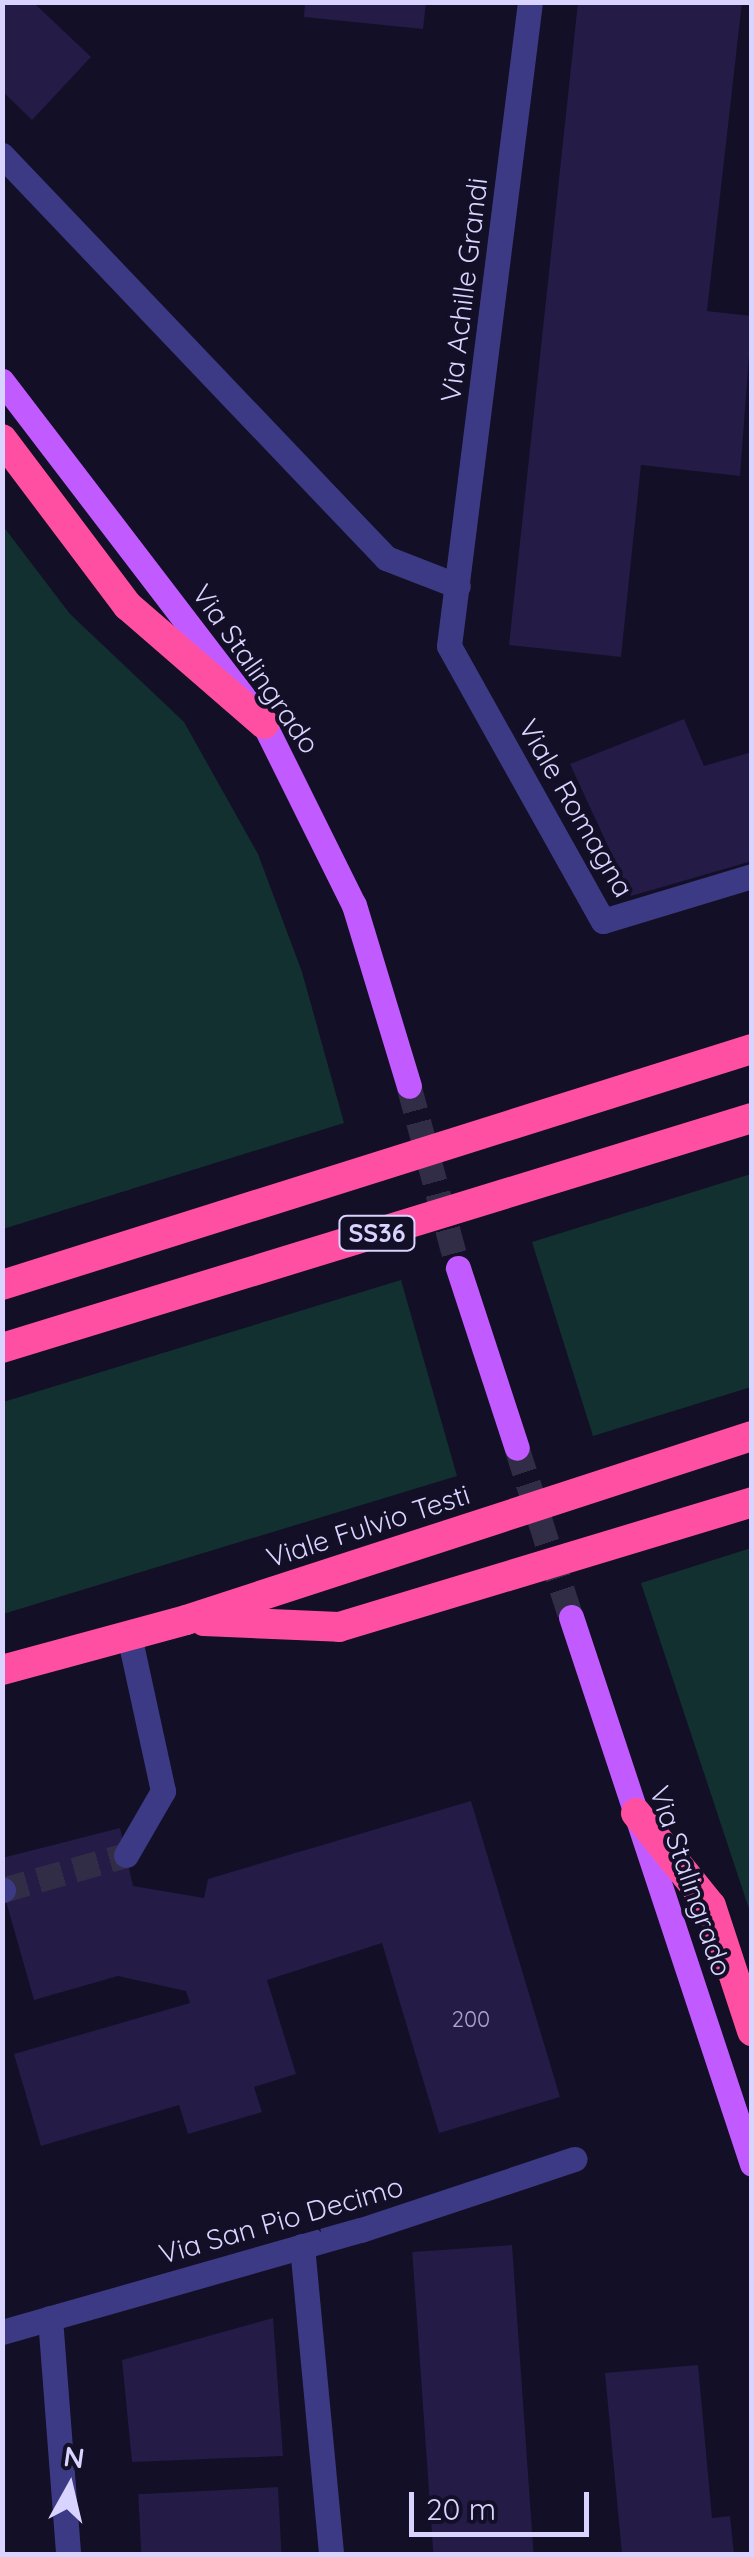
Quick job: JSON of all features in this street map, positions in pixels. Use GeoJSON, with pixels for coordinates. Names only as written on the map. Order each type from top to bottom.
{"type":"FeatureCollection","features":[{"type":"Feature","properties":{"kind":"highway"},"geometry":{"type":"LineString","coordinates":[[2,439],[128,606],[264,724]]}},
{"type":"Feature","properties":{"kind":"highway"},"geometry":{"type":"LineString","coordinates":[[2,1285],[752,1049]]}},
{"type":"Feature","properties":{"kind":"highway","name":"SS36"},"geometry":{"type":"LineString","coordinates":[[2,1348],[752,1118]]}},
{"type":"Feature","properties":{"kind":"highway","name":"Viale Fulvio Testi"},"geometry":{"type":"LineString","coordinates":[[2,1670],[186,1620],[752,1436]]}},
{"type":"Feature","properties":{"kind":"highway"},"geometry":{"type":"LineString","coordinates":[[186,1620],[339,1627],[752,1502]]}},
{"type":"Feature","properties":{"kind":"highway"},"geometry":{"type":"LineString","coordinates":[[636,1813],[711,1906],[752,2031]]}},
{"type":"Feature","properties":{"kind":"main road","name":"Via Stalingrado"},"geometry":{"type":"LineString","coordinates":[[2,381],[264,724],[354,905],[410,1086]]}},
{"type":"Feature","properties":{"kind":"main road"},"geometry":{"type":"LineString","coordinates":[[458,1268],[516,1448]]}},
{"type":"Feature","properties":{"kind":"main road","name":"Via Stalingrado"},"geometry":{"type":"LineString","coordinates":[[572,1617],[752,2164]]}},
{"type":"Feature","properties":{"kind":"street","name":"Via Achille Grandi"},"geometry":{"type":"LineString","coordinates":[[458,586],[530,2]]}},
{"type":"Feature","properties":{"kind":"street"},"geometry":{"type":"LineString","coordinates":[[2,155],[386,558],[458,586]]}},
{"type":"Feature","properties":{"kind":"street","name":"Viale Romagna"},"geometry":{"type":"LineString","coordinates":[[458,586],[449,646],[602,922],[752,876]]}},
{"type":"Feature","properties":{"kind":"street"},"geometry":{"type":"LineString","coordinates":[[126,1856],[163,1791],[129,1635]]}},
{"type":"Feature","properties":{"kind":"street","name":"Via San Pio Decimo"},"geometry":{"type":"LineString","coordinates":[[2,2332],[302,2246],[575,2158]]}},
{"type":"Feature","properties":{"kind":"street"},"geometry":{"type":"LineString","coordinates":[[302,2246],[332,2554]]}},
{"type":"Feature","properties":{"kind":"street"},"geometry":{"type":"LineString","coordinates":[[50,2318],[68,2554]]}},
{"type":"Feature","properties":{"kind":"green space"},"geometry":{"type":"Polygon","coordinates":[[[3,526],[70,614],[184,722],[258,854],[302,972],[344,1123],[3,1229],[3,526]]]}},
{"type":"Feature","properties":{"kind":"green space"},"geometry":{"type":"Polygon","coordinates":[[[751,1174],[751,1387],[593,1436],[532,1242],[751,1174]]]}},
{"type":"Feature","properties":{"kind":"green space"},"geometry":{"type":"Polygon","coordinates":[[[401,1280],[457,1476],[3,1614],[3,1402],[401,1280]]]}},
{"type":"Feature","properties":{"kind":"green space"},"geometry":{"type":"Polygon","coordinates":[[[752,1548],[751,1915],[641,1583],[752,1548]]]}},
{"type":"Feature","properties":{"kind":"building"},"geometry":{"type":"Polygon","coordinates":[[[2,2],[33,2],[91,57],[32,120],[2,91],[2,2]]]}},
{"type":"Feature","properties":{"kind":"building"},"geometry":{"type":"Polygon","coordinates":[[[305,2],[426,2],[423,29],[304,17],[305,2]]]}},
{"type":"Feature","properties":{"kind":"building"},"geometry":{"type":"Polygon","coordinates":[[[578,2],[742,2],[707,311],[752,316],[740,476],[641,465],[621,657],[509,645],[578,2]]]}},
{"type":"Feature","properties":{"kind":"building"},"geometry":{"type":"Polygon","coordinates":[[[684,719],[704,766],[752,752],[752,861],[631,896],[570,764],[684,719]]]}},
{"type":"Feature","properties":{"kind":"building"},"geometry":{"type":"Polygon","coordinates":[[[471,1801],[560,2097],[439,2133],[382,1943],[267,1980],[296,2074],[254,2087],[262,2112],[188,2134],[179,2105],[41,2146],[14,2054],[190,2003],[186,1991],[118,1976],[34,2000],[2,1887],[2,1858],[120,1828],[133,1886],[204,1898],[208,1879],[471,1801]]]}},
{"type":"Feature","properties":{"kind":"building"},"geometry":{"type":"Polygon","coordinates":[[[512,2245],[534,2554],[433,2554],[412,2252],[512,2245]]]}},
{"type":"Feature","properties":{"kind":"building"},"geometry":{"type":"Polygon","coordinates":[[[273,2318],[283,2456],[132,2462],[122,2360],[273,2318]]]}},
{"type":"Feature","properties":{"kind":"building"},"geometry":{"type":"Polygon","coordinates":[[[698,2365],[712,2518],[730,2516],[734,2554],[622,2554],[605,2373],[698,2365]]]}},
{"type":"Feature","properties":{"kind":"building"},"geometry":{"type":"Polygon","coordinates":[[[278,2487],[282,2554],[141,2554],[138,2494],[278,2487]]]}},
{"type":"Feature","properties":{"kind":"tunnel"},"geometry":{"type":"LineString","coordinates":[[409,1086],[458,1268]]}},
{"type":"Feature","properties":{"kind":"tunnel"},"geometry":{"type":"LineString","coordinates":[[517,1448],[571,1617]]}},
{"type":"Feature","properties":{"kind":"tunnel"},"geometry":{"type":"LineString","coordinates":[[3,1890],[126,1855]]}}]}
